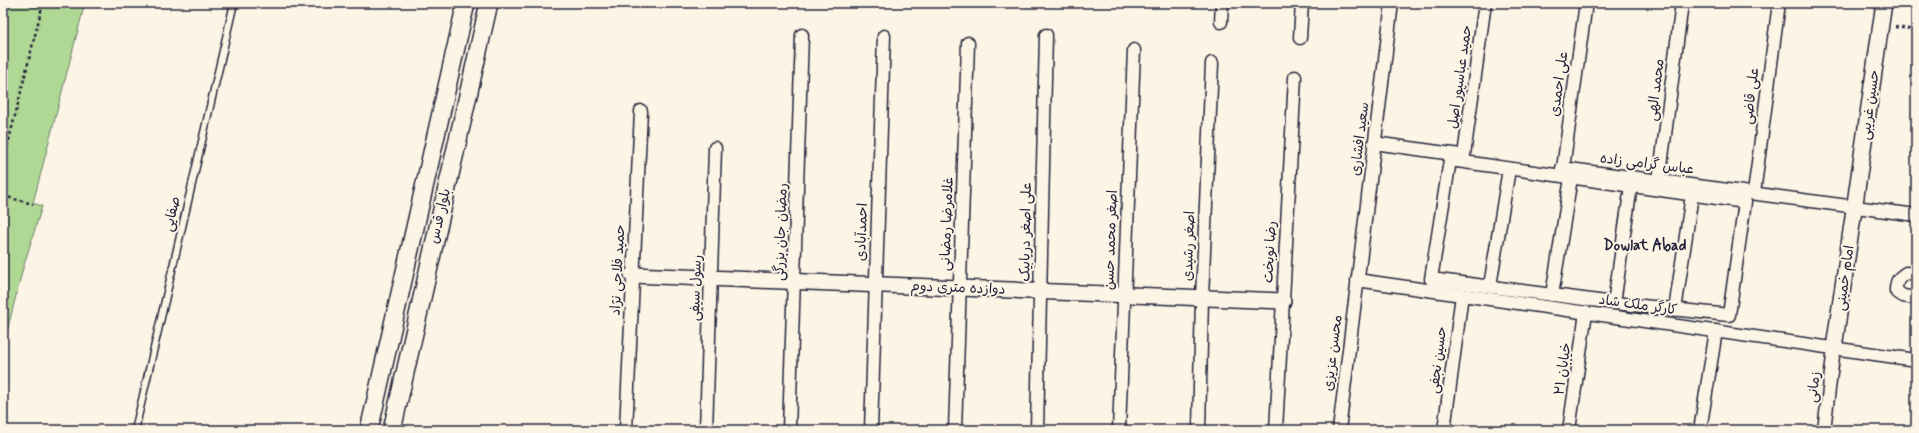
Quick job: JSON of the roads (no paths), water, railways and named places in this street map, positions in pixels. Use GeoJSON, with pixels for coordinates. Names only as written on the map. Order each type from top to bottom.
{"type":"FeatureCollection","features":[{"type":"Feature","properties":{"kind":"main road","name":"بلوار قدس"},"geometry":{"type":"LineString","coordinates":[[369,430],[466,3]]}},
{"type":"Feature","properties":{"kind":"main road","name":"بلوار قدس"},"geometry":{"type":"LineString","coordinates":[[392,430],[489,3]]}},
{"type":"Feature","properties":{"kind":"street"},"geometry":{"type":"LineString","coordinates":[[1221,22],[1222,3]]}},
{"type":"Feature","properties":{"kind":"street"},"geometry":{"type":"LineString","coordinates":[[1300,38],[1302,3]]}},
{"type":"Feature","properties":{"kind":"street","name":"سعید افشاری"},"geometry":{"type":"LineString","coordinates":[[1357,280],[1392,3]]}},
{"type":"Feature","properties":{"kind":"street","name":"حمید عباسپور اصل"},"geometry":{"type":"LineString","coordinates":[[1464,155],[1486,3]]}},
{"type":"Feature","properties":{"kind":"street","name":"علی احمدی"},"geometry":{"type":"LineString","coordinates":[[1563,168],[1586,3]]}},
{"type":"Feature","properties":{"kind":"street","name":"محمد الهی"},"geometry":{"type":"LineString","coordinates":[[1659,181],[1682,3]]}},
{"type":"Feature","properties":{"kind":"street","name":"علی قاضی"},"geometry":{"type":"LineString","coordinates":[[1754,194],[1779,3]]}},
{"type":"Feature","properties":{"kind":"street","name":"حسین غریبی"},"geometry":{"type":"LineString","coordinates":[[1855,207],[1884,3]]}},
{"type":"Feature","properties":{"kind":"street","name":"رمضان جان بزرگی"},"geometry":{"type":"LineString","coordinates":[[789,430],[802,35]]}},
{"type":"Feature","properties":{"kind":"street","name":"علی اصغر دریابیک"},"geometry":{"type":"LineString","coordinates":[[1037,430],[1046,35]]}},
{"type":"Feature","properties":{"kind":"street","name":"احمدآبادی"},"geometry":{"type":"LineString","coordinates":[[871,430],[884,36]]}},
{"type":"Feature","properties":{"kind":"street","name":"غلامرضا رمضانی"},"geometry":{"type":"LineString","coordinates":[[956,430],[968,43]]}},
{"type":"Feature","properties":{"kind":"street","name":"اصغر محمد حسن"},"geometry":{"type":"LineString","coordinates":[[1119,430],[1134,50]]}},
{"type":"Feature","properties":{"kind":"street","name":"اصغر رشیدی"},"geometry":{"type":"LineString","coordinates":[[1199,430],[1202,298],[1212,63]]}},
{"type":"Feature","properties":{"kind":"street","name":"رضا نوبخت"},"geometry":{"type":"LineString","coordinates":[[1276,430],[1295,76]]}},
{"type":"Feature","properties":{"kind":"street","name":"حمید فلاحی نژاد"},"geometry":{"type":"LineString","coordinates":[[626,430],[632,275],[641,111]]}},
{"type":"Feature","properties":{"kind":"street","name":"عباس گرامی زاده"},"geometry":{"type":"LineString","coordinates":[[1374,143],[1916,215]]}},
{"type":"Feature","properties":{"kind":"street","name":"رسول سیفی"},"geometry":{"type":"LineString","coordinates":[[706,430],[715,148]]}},
{"type":"Feature","properties":{"kind":"street"},"geometry":{"type":"LineString","coordinates":[[1450,160],[1571,178],[1745,202],[1729,315],[1614,303],[1431,279],[1450,160]]}},
{"type":"Feature","properties":{"kind":"street"},"geometry":{"type":"LineString","coordinates":[[1490,286],[1509,169]]}},
{"type":"Feature","properties":{"kind":"street"},"geometry":{"type":"LineString","coordinates":[[1552,295],[1571,178]]}},
{"type":"Feature","properties":{"kind":"street"},"geometry":{"type":"LineString","coordinates":[[1614,303],[1631,186]]}},
{"type":"Feature","properties":{"kind":"street"},"geometry":{"type":"LineString","coordinates":[[1675,310],[1692,194]]}},
{"type":"Feature","properties":{"kind":"street","name":"امام خمینی"},"geometry":{"type":"LineString","coordinates":[[1834,348],[1855,207]]}},
{"type":"Feature","properties":{"kind":"street"},"geometry":{"type":"LineString","coordinates":[[1916,274],[1906,273],[1899,278],[1896,284],[1896,291],[1903,296],[1916,298]]}},
{"type":"Feature","properties":{"kind":"street","name":"دوازده متری دوم"},"geometry":{"type":"LineString","coordinates":[[632,275],[1283,301]]}},
{"type":"Feature","properties":{"kind":"street","name":"کارگر ملک شاد"},"geometry":{"type":"LineString","coordinates":[[1357,280],[1916,360]]}},
{"type":"Feature","properties":{"kind":"street","name":"محسن عزیزی"},"geometry":{"type":"LineString","coordinates":[[1338,430],[1357,280]]}},
{"type":"Feature","properties":{"kind":"street","name":"حسین نجفی"},"geometry":{"type":"LineString","coordinates":[[1444,430],[1462,295]]}},
{"type":"Feature","properties":{"kind":"street","name":"خیابان ۲۱"},"geometry":{"type":"LineString","coordinates":[[1569,430],[1592,313],[1599,301]]}},
{"type":"Feature","properties":{"kind":"street"},"geometry":{"type":"LineString","coordinates":[[1700,430],[1716,331]]}},
{"type":"Feature","properties":{"kind":"street","name":"زمانی"},"geometry":{"type":"LineString","coordinates":[[1824,430],[1834,348]]}},
{"type":"Feature","properties":{"kind":"lane","name":"صفایی"},"geometry":{"type":"LineString","coordinates":[[135,430],[234,3]]}},
{"type":"Feature","properties":{"kind":"district","name":"Dowlat Abad"},"geometry":{"type":"Point","coordinates":[1645,246]}}]}
